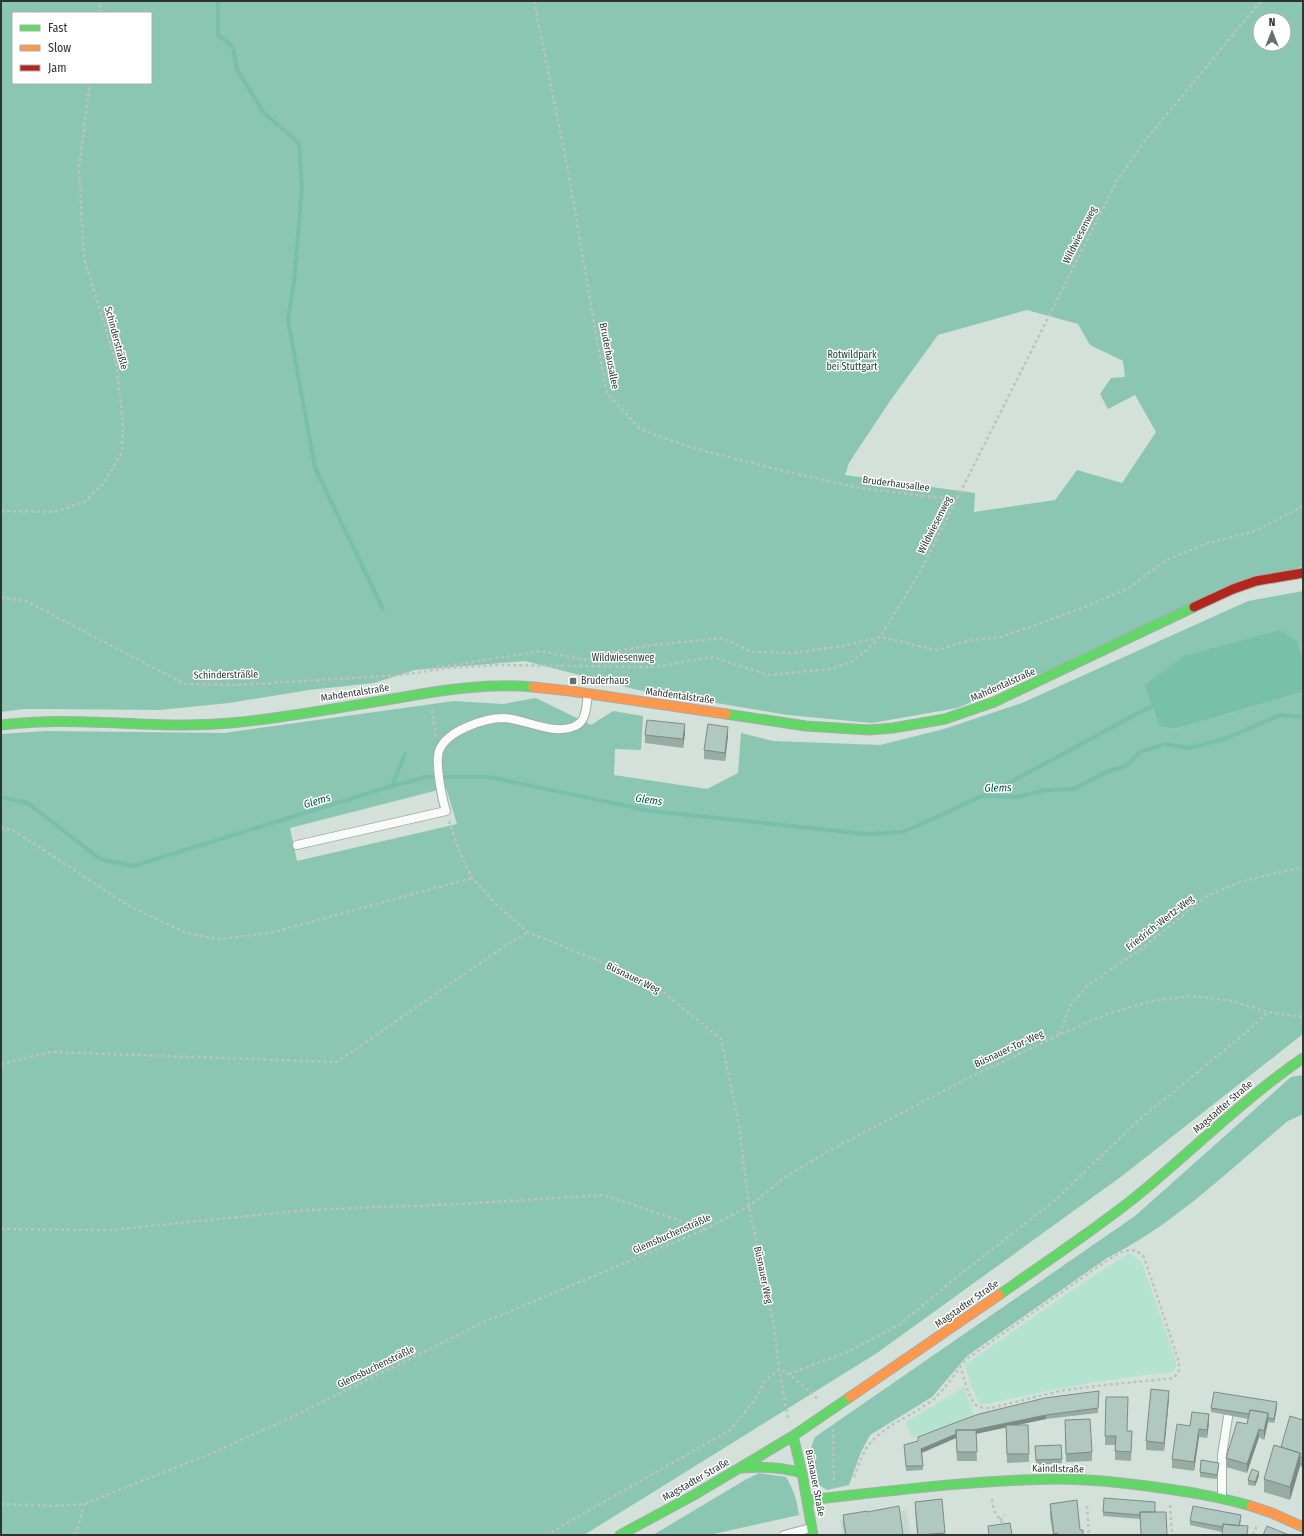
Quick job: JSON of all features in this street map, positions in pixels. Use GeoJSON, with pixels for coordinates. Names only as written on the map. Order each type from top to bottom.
{"type":"FeatureCollection","features":[{"type":"Feature","properties":{"kind":"main road","name":"Mahdentalstraße"},"geometry":{"type":"LineString","coordinates":[[1,725],[51,721],[178,724],[229,723],[279,717],[458,688],[484,686],[522,686],[588,694],[806,726],[842,729],[875,729],[920,724],[945,719],[994,702],[1233,589],[1256,581],[1303,573]]}},
{"type":"Feature","properties":{"kind":"main road","name":"Magstadter Straße"},"geometry":{"type":"LineString","coordinates":[[620,1535],[694,1495],[793,1436],[952,1328],[1096,1227],[1184,1156],[1274,1078],[1303,1058]]}},
{"type":"Feature","properties":{"kind":"main road","name":"Büsnauer Straße"},"geometry":{"type":"LineString","coordinates":[[793,1436],[813,1531]]}},
{"type":"Feature","properties":{"kind":"main road"},"geometry":{"type":"LineString","coordinates":[[738,1468],[772,1466],[787,1468],[802,1473]]}},
{"type":"Feature","properties":{"kind":"main road","name":"Kaindlstraße"},"geometry":{"type":"LineString","coordinates":[[807,1500],[989,1481],[1060,1479],[1130,1483],[1206,1494],[1262,1509],[1303,1527]]}},
{"type":"Feature","properties":{"kind":"lane"},"geometry":{"type":"LineString","coordinates":[[297,845],[446,811],[441,797],[438,763],[439,751],[446,740],[478,721],[504,718],[532,725],[563,729],[576,726],[585,717],[588,694]]}},
{"type":"Feature","properties":{"kind":"lane"},"geometry":{"type":"LineString","coordinates":[[1222,1498],[1222,1455],[1228,1417]]}},
{"type":"Feature","properties":{"kind":"lane"},"geometry":{"type":"LineString","coordinates":[[784,1535],[813,1531]]}},
{"type":"Feature","properties":{"kind":"path"},"geometry":{"type":"LineString","coordinates":[[99,12],[101,1]]}},
{"type":"Feature","properties":{"kind":"path","name":"Bruderhausallee"},"geometry":{"type":"LineString","coordinates":[[534,1],[570,176],[607,394],[640,429],[686,446],[788,472],[860,488],[957,500]]}},
{"type":"Feature","properties":{"kind":"path","name":"Wildwiesenweg"},"geometry":{"type":"LineString","coordinates":[[400,675],[450,668],[498,665],[654,667],[712,657],[768,675],[831,670],[851,662],[864,653],[880,637],[920,572],[1118,179],[1144,142],[1261,1]]}},
{"type":"Feature","properties":{"kind":"path","name":"Schindersträßle"},"geometry":{"type":"LineString","coordinates":[[1,511],[54,512],[84,502],[104,483],[122,452],[123,422],[116,363],[84,258],[79,168],[90,84]]}},
{"type":"Feature","properties":{"kind":"path"},"geometry":{"type":"LineString","coordinates":[[400,675],[453,664],[540,651],[585,660],[615,651],[654,645],[723,638],[752,652],[793,652],[843,646],[880,637],[937,650],[971,640],[1001,637],[1080,609],[1128,588],[1166,560],[1208,543],[1255,531],[1303,506]]}},
{"type":"Feature","properties":{"kind":"path","name":"Schindersträßle"},"geometry":{"type":"LineString","coordinates":[[1,597],[26,601],[185,684],[238,685],[400,675]]}},
{"type":"Feature","properties":{"kind":"path"},"geometry":{"type":"LineString","coordinates":[[431,708],[439,751]]}},
{"type":"Feature","properties":{"kind":"path","name":"Büsnauer Weg"},"geometry":{"type":"LineString","coordinates":[[446,811],[457,846],[472,878],[498,906],[528,932],[599,961],[663,992],[721,1039],[739,1125],[749,1206],[774,1327],[780,1369],[793,1436]]}},
{"type":"Feature","properties":{"kind":"path"},"geometry":{"type":"LineString","coordinates":[[1,828],[13,830],[129,906],[186,933],[217,940],[270,933],[472,878]]}},
{"type":"Feature","properties":{"kind":"path","name":"Friedrich-Wertz-Weg"},"geometry":{"type":"LineString","coordinates":[[1059,1035],[1070,1006],[1088,985],[1141,949],[1207,896],[1242,881],[1303,867]]}},
{"type":"Feature","properties":{"kind":"path"},"geometry":{"type":"LineString","coordinates":[[1,1064],[51,1052],[337,1062],[508,944],[528,932]]}},
{"type":"Feature","properties":{"kind":"path","name":"Büsnauer-Tor-Weg"},"geometry":{"type":"LineString","coordinates":[[749,1206],[787,1176],[825,1153],[968,1078],[1107,1014],[1152,1000],[1192,996],[1232,1000],[1268,1012],[1303,1017]]}},
{"type":"Feature","properties":{"kind":"path"},"geometry":{"type":"LineString","coordinates":[[788,1374],[847,1352],[899,1325],[963,1272],[1053,1202],[1139,1120],[1250,1030],[1268,1012]]}},
{"type":"Feature","properties":{"kind":"path"},"geometry":{"type":"LineString","coordinates":[[1,1228],[112,1230],[306,1210],[459,1204],[604,1195],[706,1229]]}},
{"type":"Feature","properties":{"kind":"path","name":"Glemsbuchensträßle"},"geometry":{"type":"LineString","coordinates":[[1,1504],[53,1506],[84,1504],[210,1454],[274,1426],[482,1323],[706,1229],[749,1206]]}},
{"type":"Feature","properties":{"kind":"path"},"geometry":{"type":"LineString","coordinates":[[847,1496],[864,1453],[873,1440],[895,1423],[934,1399],[943,1390],[960,1366],[968,1358],[1109,1259],[1129,1249],[1138,1251],[1144,1257],[1180,1362],[1179,1370],[1174,1378],[1096,1386],[1059,1392],[991,1408],[983,1408],[976,1405],[971,1398],[960,1366]]}},
{"type":"Feature","properties":{"kind":"path"},"geometry":{"type":"LineString","coordinates":[[546,1535],[730,1430],[754,1401],[764,1381],[780,1369],[819,1400]]}},
{"type":"Feature","properties":{"kind":"path"},"geometry":{"type":"LineString","coordinates":[[833,1428],[834,1484]]}},
{"type":"Feature","properties":{"kind":"path"},"geometry":{"type":"LineString","coordinates":[[989,1481],[994,1511],[1008,1530]]}},
{"type":"Feature","properties":{"kind":"path"},"geometry":{"type":"LineString","coordinates":[[1169,1489],[1172,1535]]}},
{"type":"Feature","properties":{"kind":"path"},"geometry":{"type":"LineString","coordinates":[[76,1535],[84,1504]]}},
{"type":"Feature","properties":{"kind":"path"},"geometry":{"type":"LineString","coordinates":[[1087,1506],[1089,1535]]}},
{"type":"Feature","properties":{"kind":"path"},"geometry":{"type":"LineString","coordinates":[[1000,1520],[1005,1515]]}},
{"type":"Feature","properties":{"kind":"shaded area"},"geometry":{"type":"Polygon","coordinates":[[[1280,630],[1298,642],[1303,661],[1303,692],[1175,729],[1159,727],[1145,685],[1184,656],[1280,630]]]}},
{"type":"Feature","properties":{"kind":"shaded area"},"geometry":{"type":"Polygon","coordinates":[[[1129,1253],[1142,1263],[1176,1361],[1176,1369],[1172,1372],[1077,1386],[983,1405],[979,1403],[971,1387],[965,1365],[1069,1292],[1129,1253]]]}},
{"type":"Feature","properties":{"kind":"shaded area"},"geometry":{"type":"Polygon","coordinates":[[[964,1387],[974,1415],[912,1438],[906,1422],[964,1387]]]}},
{"type":"Feature","properties":{"kind":"shaded area"},"geometry":{"type":"Polygon","coordinates":[[[906,1510],[911,1535],[842,1535],[840,1520],[906,1510]]]}},
{"type":"Feature","properties":{"kind":"green space","name":"Rotwildpark bei Stuttgart"},"geometry":{"type":"Polygon","coordinates":[[[1,1],[1303,1],[1303,566],[957,708],[872,723],[788,715],[638,690],[525,661],[415,670],[374,683],[309,690],[229,703],[159,710],[24,709],[1,712],[1,1]],[[1027,310],[938,335],[890,401],[849,463],[845,475],[975,493],[974,512],[1055,500],[1077,470],[1122,483],[1156,432],[1135,395],[1108,409],[1100,394],[1111,378],[1125,377],[1123,361],[1090,345],[1078,324],[1027,310]]]}},
{"type":"Feature","properties":{"kind":"green space"},"geometry":{"type":"Polygon","coordinates":[[[1303,591],[1303,661],[1298,642],[1152,707],[1159,727],[1175,729],[1303,692],[1303,1034],[1122,1176],[877,1353],[584,1535],[1,1535],[1,734],[46,731],[224,733],[454,701],[503,704],[536,698],[591,725],[613,711],[643,716],[641,750],[615,749],[614,775],[707,789],[738,773],[741,733],[773,741],[880,745],[944,729],[1022,703],[1248,601],[1303,591]],[[446,788],[290,828],[297,861],[457,824],[446,788]]]}},
{"type":"Feature","properties":{"kind":"green space"},"geometry":{"type":"Polygon","coordinates":[[[1303,1075],[1303,1114],[1288,1121],[1201,1195],[1156,1229],[1107,1258],[967,1356],[932,1397],[870,1435],[861,1452],[849,1485],[827,1490],[819,1485],[809,1453],[815,1437],[1135,1216],[1291,1077],[1303,1075]]]}},
{"type":"Feature","properties":{"kind":"green space"},"geometry":{"type":"Polygon","coordinates":[[[759,1473],[786,1477],[795,1496],[799,1515],[709,1535],[653,1535],[745,1480],[759,1473]]]}},
{"type":"Feature","properties":{"kind":"building"},"geometry":{"type":"Polygon","coordinates":[[[647,720],[685,724],[683,739],[645,735],[647,720]]]}},
{"type":"Feature","properties":{"kind":"building"},"geometry":{"type":"Polygon","coordinates":[[[708,724],[728,727],[725,753],[704,750],[708,724]]]}},
{"type":"Feature","properties":{"kind":"building"},"geometry":{"type":"Polygon","coordinates":[[[1151,1389],[1169,1391],[1164,1443],[1146,1441],[1151,1389]]]}},
{"type":"Feature","properties":{"kind":"building"},"geometry":{"type":"Polygon","coordinates":[[[1099,1391],[1098,1408],[1046,1415],[973,1430],[956,1430],[956,1434],[921,1449],[923,1466],[906,1466],[904,1445],[918,1441],[918,1437],[979,1414],[1045,1398],[1099,1391]]]}},
{"type":"Feature","properties":{"kind":"building"},"geometry":{"type":"Polygon","coordinates":[[[1214,1392],[1277,1402],[1274,1419],[1268,1418],[1268,1413],[1250,1410],[1249,1414],[1211,1408],[1214,1392]]]}},
{"type":"Feature","properties":{"kind":"building"},"geometry":{"type":"Polygon","coordinates":[[[1106,1397],[1128,1397],[1127,1431],[1132,1431],[1131,1452],[1115,1451],[1116,1436],[1105,1436],[1106,1397]]]}},
{"type":"Feature","properties":{"kind":"building"},"geometry":{"type":"Polygon","coordinates":[[[1250,1410],[1268,1413],[1264,1431],[1259,1429],[1247,1464],[1226,1458],[1237,1422],[1247,1424],[1250,1410]]]}},
{"type":"Feature","properties":{"kind":"building"},"geometry":{"type":"Polygon","coordinates":[[[1192,1412],[1209,1414],[1207,1430],[1199,1429],[1194,1462],[1172,1459],[1177,1424],[1190,1426],[1192,1412]]]}},
{"type":"Feature","properties":{"kind":"building"},"geometry":{"type":"Polygon","coordinates":[[[1290,1416],[1303,1420],[1303,1458],[1300,1457],[1300,1453],[1281,1447],[1290,1416]]]}},
{"type":"Feature","properties":{"kind":"building"},"geometry":{"type":"Polygon","coordinates":[[[1090,1419],[1092,1452],[1066,1454],[1065,1420],[1090,1419]]]}},
{"type":"Feature","properties":{"kind":"building"},"geometry":{"type":"Polygon","coordinates":[[[1006,1425],[1028,1425],[1029,1454],[1007,1454],[1006,1425]]]}},
{"type":"Feature","properties":{"kind":"building"},"geometry":{"type":"Polygon","coordinates":[[[956,1430],[976,1430],[977,1452],[957,1452],[956,1430]]]}},
{"type":"Feature","properties":{"kind":"building"},"geometry":{"type":"Polygon","coordinates":[[[1061,1445],[1062,1459],[1036,1460],[1035,1446],[1061,1445]]]}},
{"type":"Feature","properties":{"kind":"building"},"geometry":{"type":"Polygon","coordinates":[[[1274,1445],[1300,1453],[1290,1487],[1264,1479],[1274,1445]]]}},
{"type":"Feature","properties":{"kind":"building"},"geometry":{"type":"Polygon","coordinates":[[[1201,1460],[1219,1463],[1217,1475],[1200,1472],[1201,1460]]]}},
{"type":"Feature","properties":{"kind":"building"},"geometry":{"type":"Polygon","coordinates":[[[1252,1469],[1259,1472],[1255,1482],[1248,1480],[1252,1469]]]}},
{"type":"Feature","properties":{"kind":"building"},"geometry":{"type":"Polygon","coordinates":[[[1104,1498],[1155,1502],[1155,1512],[1140,1512],[1140,1515],[1103,1512],[1104,1498]]]}},
{"type":"Feature","properties":{"kind":"building"},"geometry":{"type":"Polygon","coordinates":[[[942,1499],[945,1533],[918,1535],[915,1502],[942,1499]]]}},
{"type":"Feature","properties":{"kind":"building"},"geometry":{"type":"Polygon","coordinates":[[[1077,1500],[1080,1530],[1083,1530],[1083,1535],[1054,1534],[1050,1504],[1077,1500]]]}},
{"type":"Feature","properties":{"kind":"building"},"geometry":{"type":"Polygon","coordinates":[[[899,1506],[903,1535],[846,1535],[843,1515],[899,1506]]]}},
{"type":"Feature","properties":{"kind":"building"},"geometry":{"type":"Polygon","coordinates":[[[1193,1506],[1241,1515],[1239,1526],[1223,1524],[1223,1527],[1190,1521],[1193,1506]]]}},
{"type":"Feature","properties":{"kind":"building"},"geometry":{"type":"Polygon","coordinates":[[[1140,1512],[1166,1512],[1167,1535],[1141,1535],[1140,1512]]]}},
{"type":"Feature","properties":{"kind":"building"},"geometry":{"type":"Polygon","coordinates":[[[1010,1523],[1012,1535],[989,1535],[988,1526],[1010,1523]]]}},
{"type":"Feature","properties":{"kind":"building"},"geometry":{"type":"Polygon","coordinates":[[[1223,1524],[1248,1526],[1247,1535],[1222,1535],[1223,1524]]]}},
{"type":"Feature","properties":{"kind":"building"},"geometry":{"type":"Polygon","coordinates":[[[1267,1526],[1289,1535],[1263,1535],[1267,1526]]]}},
{"type":"Feature","properties":{"kind":"waterway"},"geometry":{"type":"LineString","coordinates":[[218,1],[218,35],[233,47],[237,70],[264,113],[299,143],[302,188],[294,282],[288,320],[315,468],[383,609]]}},
{"type":"Feature","properties":{"kind":"waterway","name":"Glems"},"geometry":{"type":"LineString","coordinates":[[1,797],[28,803],[100,859],[133,866],[392,786],[426,777],[489,777],[651,811],[866,834],[903,832],[998,789],[1144,710],[1157,705]]}},
{"type":"Feature","properties":{"kind":"waterway","name":"Glems"},"geometry":{"type":"LineString","coordinates":[[984,796],[1017,797],[1046,790],[1074,789],[1106,772],[1126,766],[1140,752],[1165,744],[1189,748],[1224,739],[1281,715],[1303,717]]}},
{"type":"Feature","properties":{"kind":"waterway"},"geometry":{"type":"LineString","coordinates":[[392,786],[405,754]]}},
{"type":"Feature","properties":{"kind":"traffic: fast"},"geometry":{"type":"LineString","coordinates":[[726,714],[806,726],[869,730],[893,728],[945,719],[994,702],[1194,607]]}},
{"type":"Feature","properties":{"kind":"traffic: fast"},"geometry":{"type":"LineString","coordinates":[[1,725],[58,721],[202,725],[251,721],[448,690],[499,686],[533,687]]}},
{"type":"Feature","properties":{"kind":"traffic: fast"},"geometry":{"type":"LineString","coordinates":[[999,1295],[1117,1212],[1237,1109],[1303,1058]]}},
{"type":"Feature","properties":{"kind":"traffic: fast"},"geometry":{"type":"LineString","coordinates":[[620,1535],[694,1495],[793,1436],[850,1397]]}},
{"type":"Feature","properties":{"kind":"traffic: fast"},"geometry":{"type":"LineString","coordinates":[[793,1436],[802,1473],[813,1535]]}},
{"type":"Feature","properties":{"kind":"traffic: fast"},"geometry":{"type":"LineString","coordinates":[[742,1468],[757,1467],[787,1469],[802,1473]]}},
{"type":"Feature","properties":{"kind":"traffic: fast"},"geometry":{"type":"LineString","coordinates":[[807,1500],[994,1481],[1068,1479],[1114,1482],[1174,1490],[1238,1502],[1251,1506]]}},
{"type":"Feature","properties":{"kind":"traffic: slow"},"geometry":{"type":"LineString","coordinates":[[533,687],[726,714]]}},
{"type":"Feature","properties":{"kind":"traffic: slow"},"geometry":{"type":"LineString","coordinates":[[850,1397],[999,1295]]}},
{"type":"Feature","properties":{"kind":"traffic: slow"},"geometry":{"type":"LineString","coordinates":[[1251,1506],[1272,1513],[1303,1527]]}},
{"type":"Feature","properties":{"kind":"traffic: jam"},"geometry":{"type":"LineString","coordinates":[[1194,607],[1233,589],[1256,581],[1303,573]]}},
{"type":"Feature","properties":{"kind":"place","name":"Bruderhaus"},"geometry":{"type":"Point","coordinates":[573,681]}}]}
